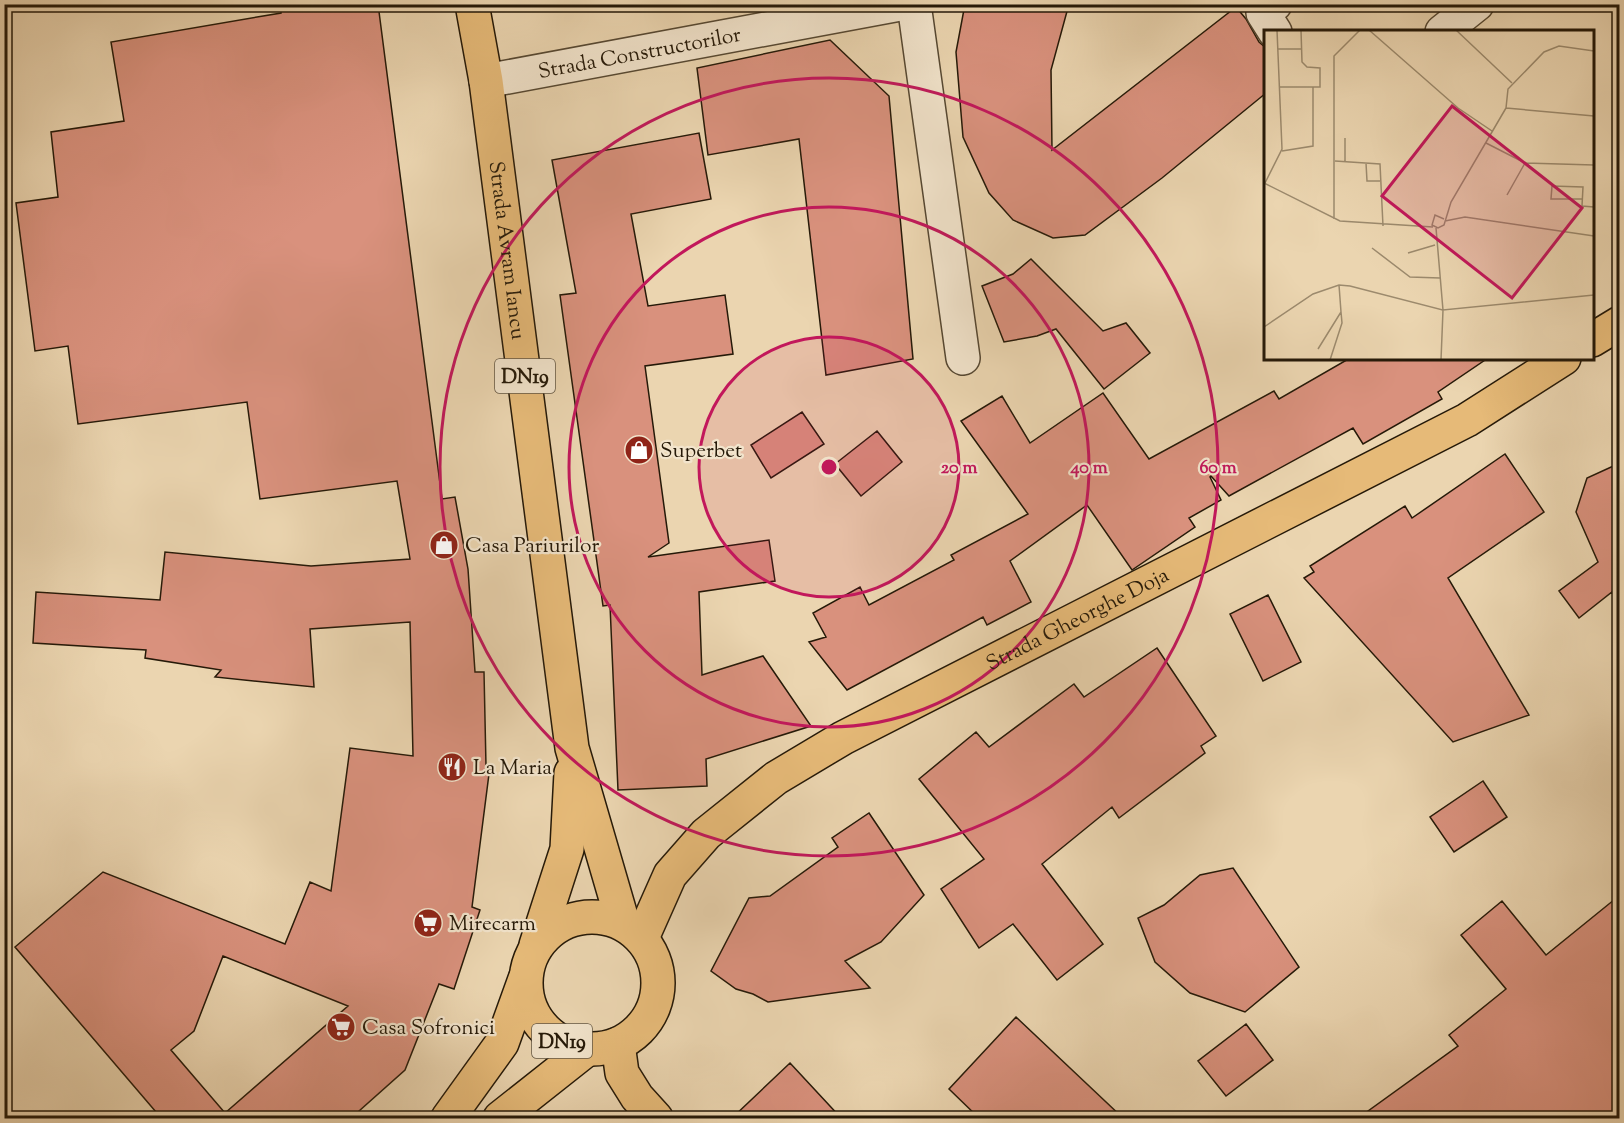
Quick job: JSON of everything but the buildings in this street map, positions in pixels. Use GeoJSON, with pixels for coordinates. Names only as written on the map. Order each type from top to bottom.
{"type":"FeatureCollection","features":[{"type":"Feature","properties":{"kind":"main road","name":"Strada Avram Iancu"},"geometry":{"type":"LineString","coordinates":[[448,1119],[502,1043],[530,963],[567,849],[572,748],[486,81],[472,4]]}},
{"type":"Feature","properties":{"kind":"main road"},"geometry":{"type":"LineString","coordinates":[[1594,339],[1620,323]]}},
{"type":"Feature","properties":{"kind":"main road","name":"Strada Gheorghe Doja"},"geometry":{"type":"LineString","coordinates":[[633,930],[670,875],[706,834],[776,778],[843,738],[1467,420],[1560,360]]}},
{"type":"Feature","properties":{"kind":"main road","name":"Strada Avram Iancu"},"geometry":{"type":"LineString","coordinates":[[572,748],[633,930]]}},
{"type":"Feature","properties":{"kind":"main road","name":"DN19"},"geometry":{"type":"LineString","coordinates":[[591,916],[633,930],[649,947],[658,974],[657,1000],[651,1014],[637,1032],[618,1044],[586,1050],[571,1046],[551,1035],[531,1010],[530,963],[542,938],[560,924],[591,916]]}},
{"type":"Feature","properties":{"kind":"main road"},"geometry":{"type":"LineString","coordinates":[[618,1044],[622,1073],[637,1097],[656,1119]]}},
{"type":"Feature","properties":{"kind":"main road","name":"DN19"},"geometry":{"type":"LineString","coordinates":[[500,1119],[586,1050]]}},
{"type":"Feature","properties":{"kind":"street","name":"Strada Constructorilor"},"geometry":{"type":"LineString","coordinates":[[486,81],[900,4]]}},
{"type":"Feature","properties":{"kind":"street"},"geometry":{"type":"LineString","coordinates":[[914,4],[963,358]]}},
{"type":"Feature","properties":{"kind":"street"},"geometry":{"type":"LineString","coordinates":[[1274,30],[1263,13],[1275,4]]}},
{"type":"Feature","properties":{"kind":"street"},"geometry":{"type":"LineString","coordinates":[[1444,30],[1477,4]]}},
{"type":"Feature","properties":{"kind":"place","name":"Superbet"},"geometry":{"type":"Point","coordinates":[639,450]}},
{"type":"Feature","properties":{"kind":"place","name":"Casa Pariurilor"},"geometry":{"type":"Point","coordinates":[444,545]}},
{"type":"Feature","properties":{"kind":"place","name":"La Maria"},"geometry":{"type":"Point","coordinates":[452,767]}},
{"type":"Feature","properties":{"kind":"place","name":"Mirecarm"},"geometry":{"type":"Point","coordinates":[428,923]}},
{"type":"Feature","properties":{"kind":"place","name":"Casa Sofronici"},"geometry":{"type":"Point","coordinates":[341,1027]}}]}
